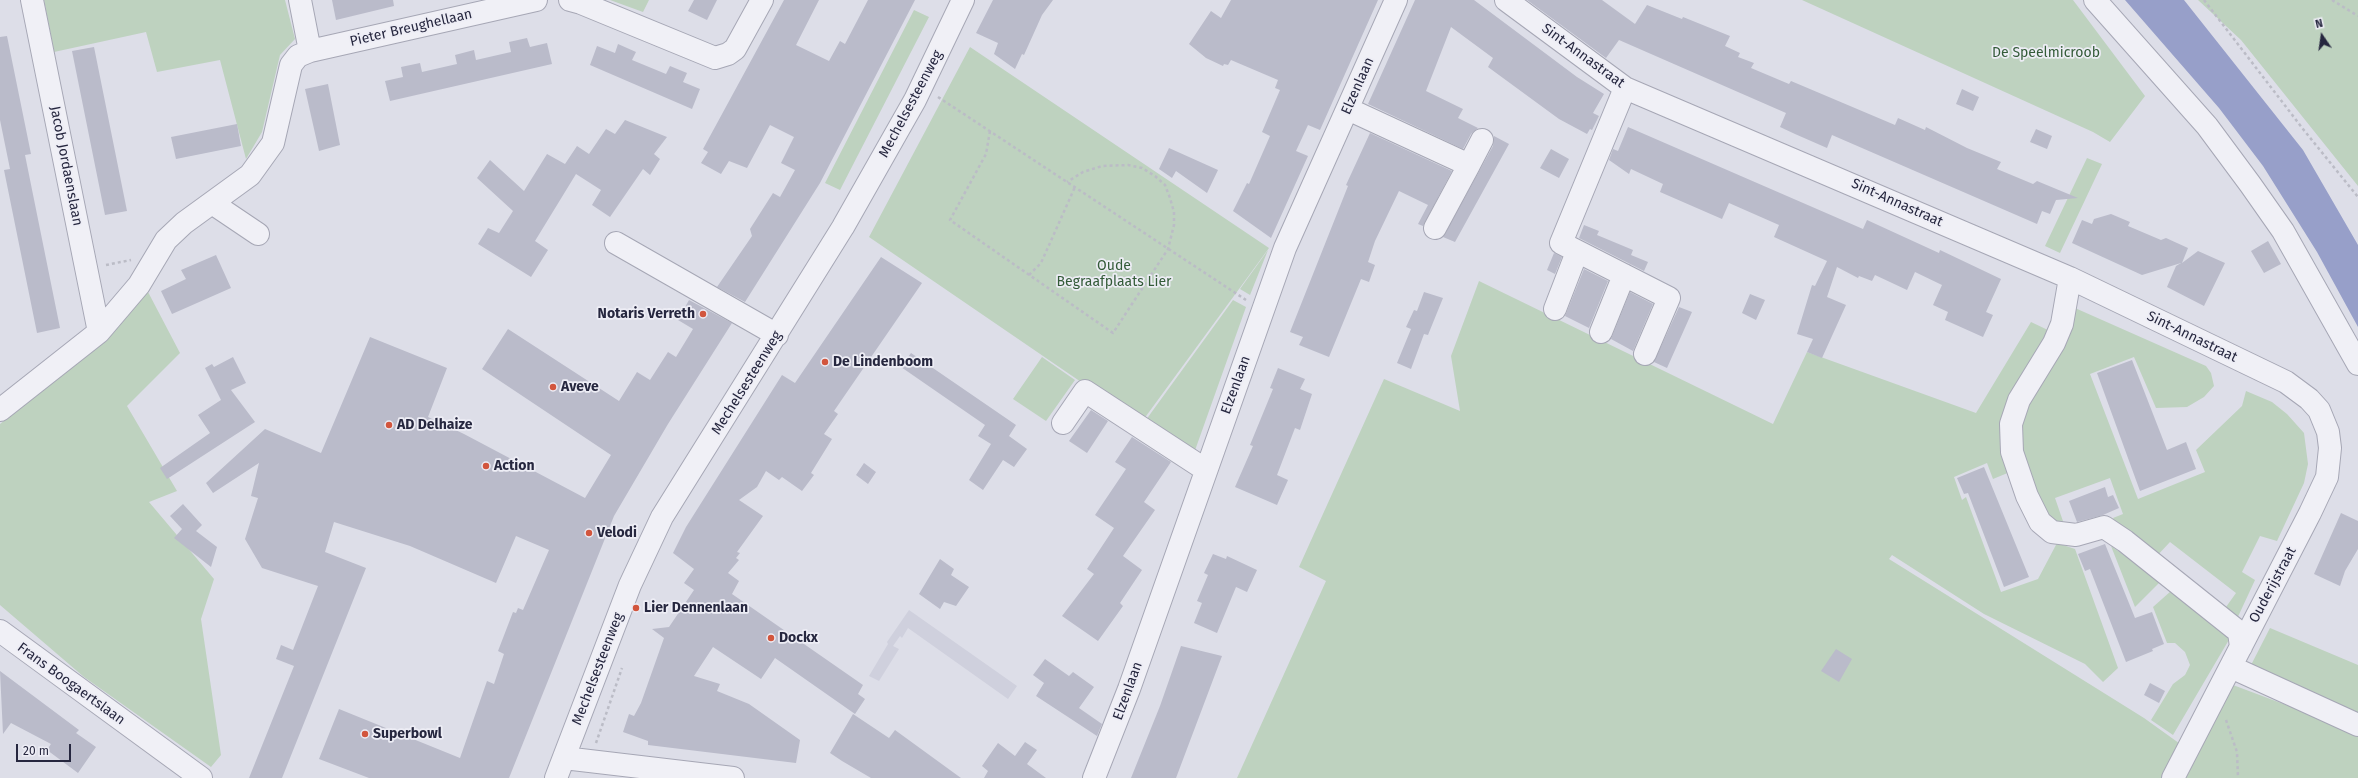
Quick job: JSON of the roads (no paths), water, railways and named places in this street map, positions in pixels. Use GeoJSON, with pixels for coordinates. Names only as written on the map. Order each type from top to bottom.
{"type":"FeatureCollection","features":[{"type":"Feature","properties":{"kind":"street","name":"Jacob Jordaenslaan"},"geometry":{"type":"LineString","coordinates":[[32,0],[99,332]]}},
{"type":"Feature","properties":{"kind":"street"},"geometry":{"type":"LineString","coordinates":[[300,0],[310,51]]}},
{"type":"Feature","properties":{"kind":"street","name":"Pieter Breughellaan"},"geometry":{"type":"LineString","coordinates":[[0,410],[99,332],[139,285],[166,240],[250,175],[273,143],[291,66],[298,56],[310,51],[536,0]]}},
{"type":"Feature","properties":{"kind":"street"},"geometry":{"type":"LineString","coordinates":[[570,0],[581,3],[715,58],[728,54],[735,49],[762,0]]}},
{"type":"Feature","properties":{"kind":"street","name":"Mechelsesteenweg"},"geometry":{"type":"LineString","coordinates":[[556,778],[630,584],[662,518],[843,227],[915,100],[963,0]]}},
{"type":"Feature","properties":{"kind":"street","name":"Elzenlaan"},"geometry":{"type":"LineString","coordinates":[[1094,778],[1129,689],[1285,248],[1396,0]]}},
{"type":"Feature","properties":{"kind":"street","name":"Sint-Annastraat"},"geometry":{"type":"LineString","coordinates":[[1506,0],[1625,88],[2070,278],[2286,382],[2299,390]]}},
{"type":"Feature","properties":{"kind":"street"},"geometry":{"type":"LineString","coordinates":[[2095,0],[2192,109],[2250,184],[2283,231],[2358,364]]}},
{"type":"Feature","properties":{"kind":"street"},"geometry":{"type":"LineString","coordinates":[[1625,88],[1560,243],[1669,298],[1645,354]]}},
{"type":"Feature","properties":{"kind":"street"},"geometry":{"type":"LineString","coordinates":[[1348,109],[1469,165]]}},
{"type":"Feature","properties":{"kind":"street"},"geometry":{"type":"LineString","coordinates":[[1435,228],[1482,140]]}},
{"type":"Feature","properties":{"kind":"street"},"geometry":{"type":"LineString","coordinates":[[212,203],[258,234]]}},
{"type":"Feature","properties":{"kind":"street"},"geometry":{"type":"LineString","coordinates":[[616,243],[777,335]]}},
{"type":"Feature","properties":{"kind":"street"},"geometry":{"type":"LineString","coordinates":[[1555,309],[1577,252]]}},
{"type":"Feature","properties":{"kind":"street"},"geometry":{"type":"LineString","coordinates":[[1601,332],[1624,275]]}},
{"type":"Feature","properties":{"kind":"street"},"geometry":{"type":"LineString","coordinates":[[2070,278],[2062,324],[2054,343],[2018,400],[2011,424],[2012,452],[2027,496],[2040,522],[2052,532],[2076,535],[2104,528],[2125,541],[2239,632],[2241,647]]}},
{"type":"Feature","properties":{"kind":"street","name":"Ouderijstraat"},"geometry":{"type":"LineString","coordinates":[[2173,778],[2310,513],[2327,477],[2330,448],[2328,432],[2319,410],[2310,399],[2299,390]]}},
{"type":"Feature","properties":{"kind":"street"},"geometry":{"type":"LineString","coordinates":[[1063,423],[1085,391],[1206,470]]}},
{"type":"Feature","properties":{"kind":"street","name":"Frans Boogaertslaan"},"geometry":{"type":"LineString","coordinates":[[0,631],[201,778]]}},
{"type":"Feature","properties":{"kind":"street"},"geometry":{"type":"LineString","coordinates":[[2231,667],[2358,725]]}},
{"type":"Feature","properties":{"kind":"street"},"geometry":{"type":"LineString","coordinates":[[564,758],[733,778]]}},
{"type":"Feature","properties":{"kind":"water"},"geometry":{"type":"Polygon","coordinates":[[[2125,0],[2184,0],[2303,150],[2358,245],[2358,327],[2317,252],[2263,166],[2219,108],[2125,0]]]}},
{"type":"Feature","properties":{"kind":"place","name":"Notaris Verreth"},"geometry":{"type":"Point","coordinates":[703,314]}},
{"type":"Feature","properties":{"kind":"place","name":"De Lindenboom"},"geometry":{"type":"Point","coordinates":[825,362]}},
{"type":"Feature","properties":{"kind":"place","name":"Aveve"},"geometry":{"type":"Point","coordinates":[553,387]}},
{"type":"Feature","properties":{"kind":"place","name":"AD Delhaize"},"geometry":{"type":"Point","coordinates":[389,425]}},
{"type":"Feature","properties":{"kind":"place","name":"Action"},"geometry":{"type":"Point","coordinates":[486,466]}},
{"type":"Feature","properties":{"kind":"place","name":"Velodi"},"geometry":{"type":"Point","coordinates":[589,533]}},
{"type":"Feature","properties":{"kind":"place","name":"Lier Dennenlaan"},"geometry":{"type":"Point","coordinates":[636,608]}},
{"type":"Feature","properties":{"kind":"place","name":"Dockx"},"geometry":{"type":"Point","coordinates":[771,638]}},
{"type":"Feature","properties":{"kind":"place","name":"Superbowl"},"geometry":{"type":"Point","coordinates":[365,734]}},
{"type":"Feature","properties":{"kind":"park label","name":"De Speelmicroob"},"geometry":{"type":"Point","coordinates":[2046,53]}},
{"type":"Feature","properties":{"kind":"park label","name":"Oude Begraafplaats Lier"},"geometry":{"type":"Point","coordinates":[1114,274]}}]}
